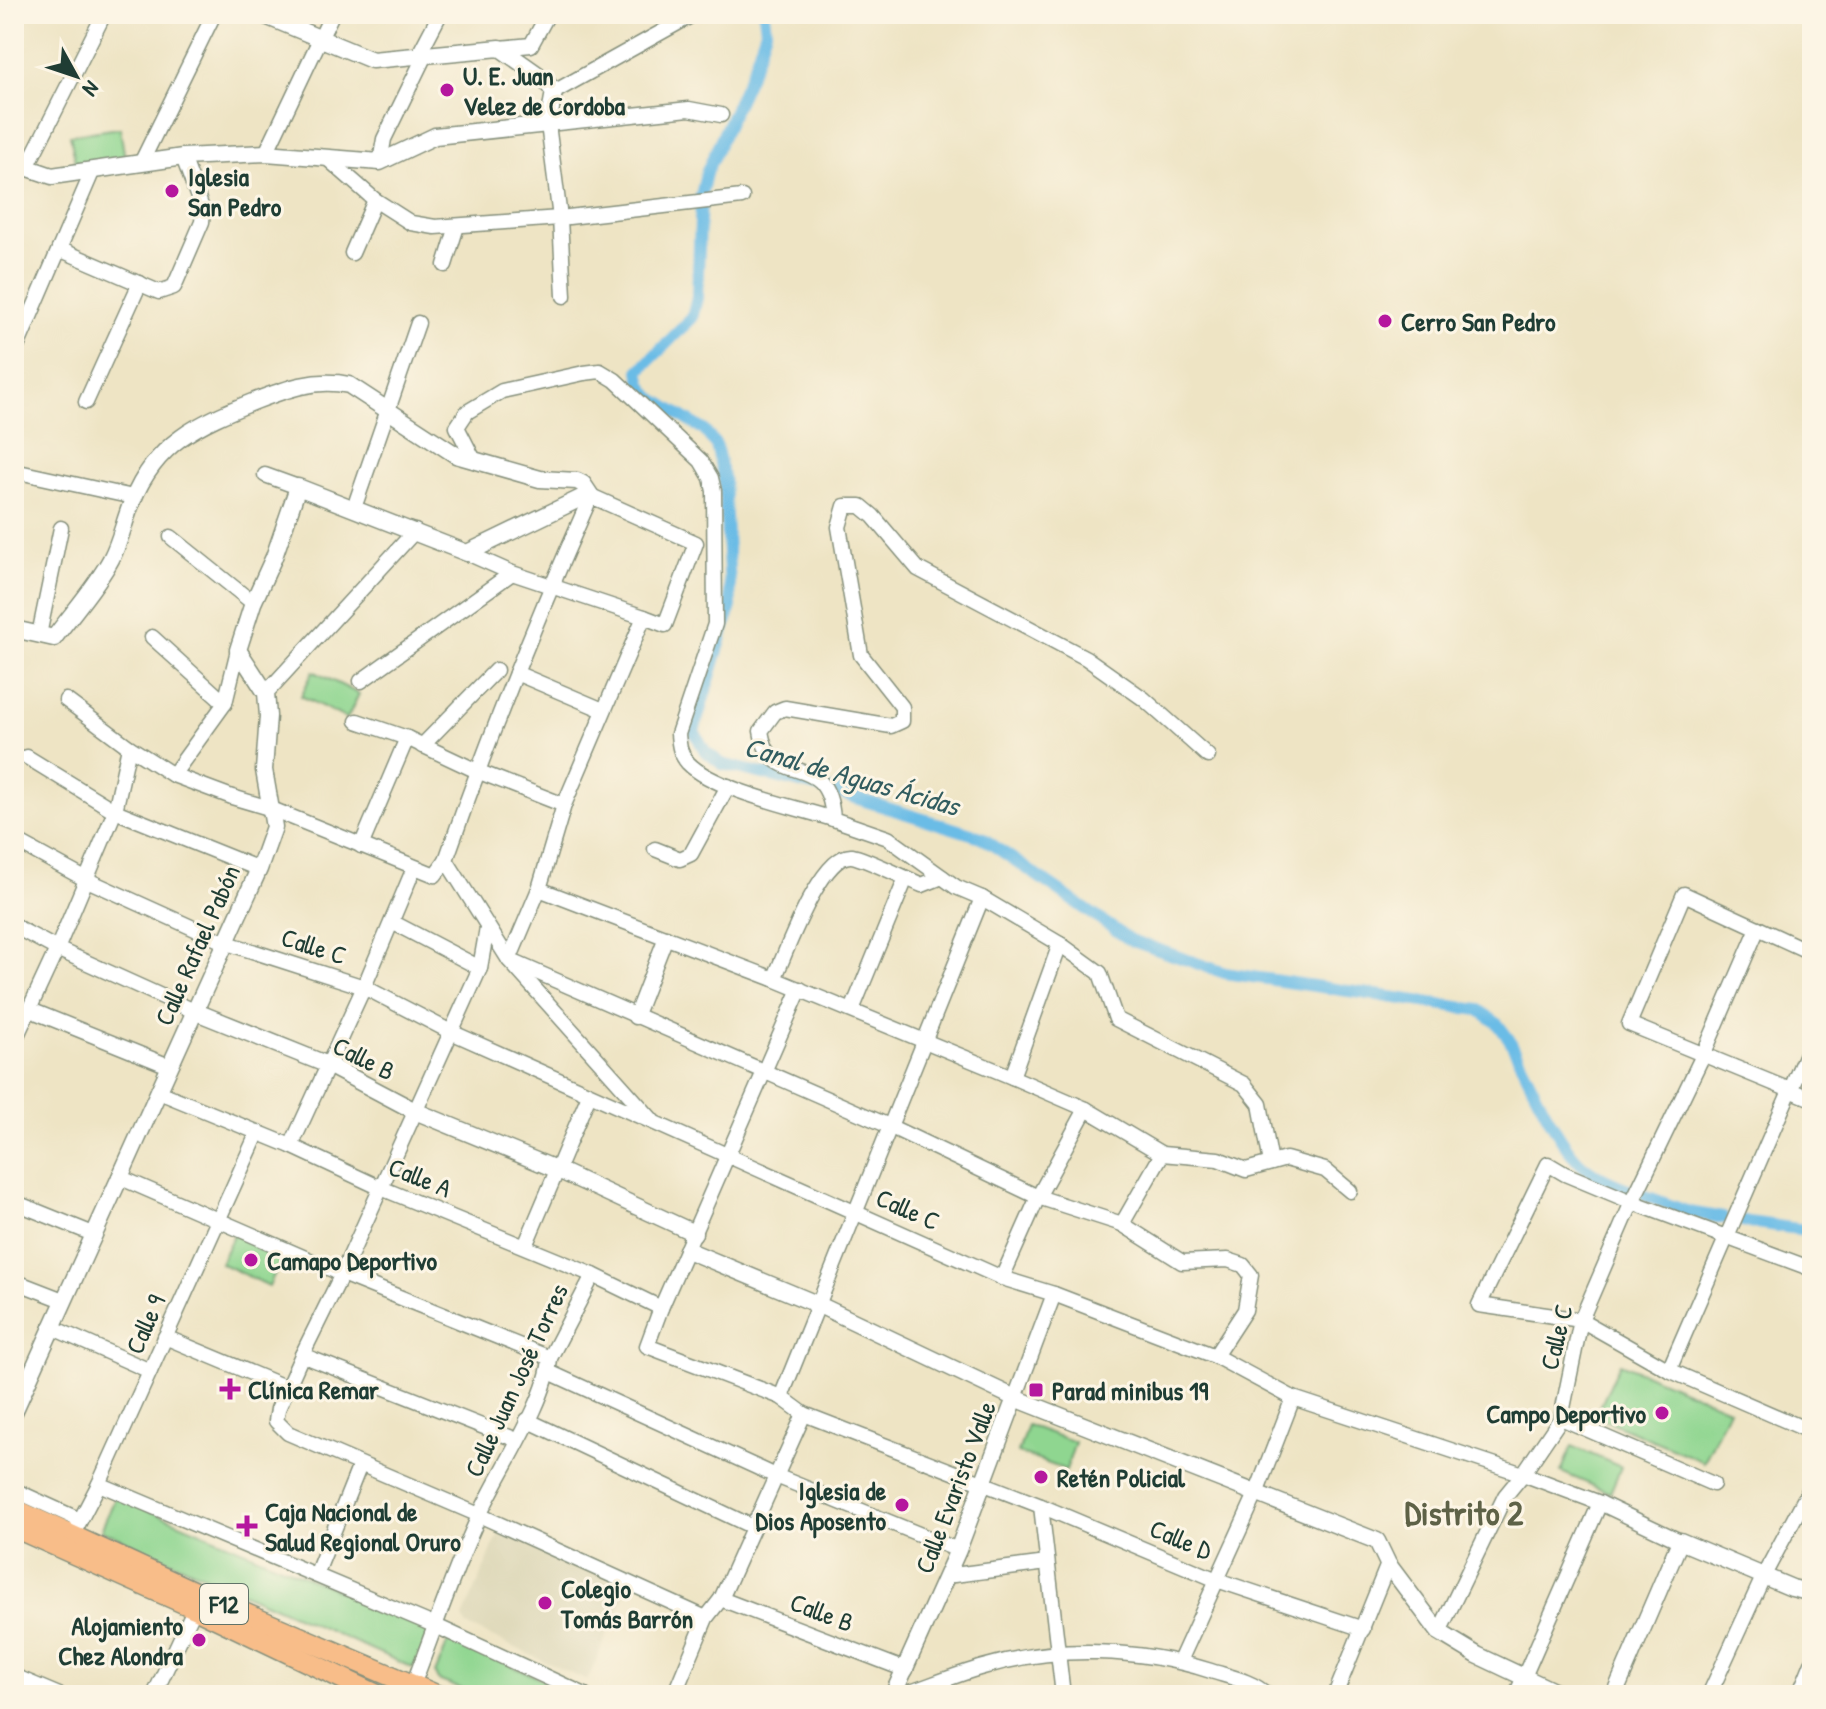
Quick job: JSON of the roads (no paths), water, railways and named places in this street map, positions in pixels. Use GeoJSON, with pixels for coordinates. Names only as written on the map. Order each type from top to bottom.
{"type":"FeatureCollection","features":[{"type":"Feature","properties":{"kind":"main road","name":"F12"},"geometry":{"type":"LineString","coordinates":[[14,1509],[76,1527],[198,1601],[377,1695]]}},
{"type":"Feature","properties":{"kind":"main road","name":"F12"},"geometry":{"type":"LineString","coordinates":[[14,1527],[436,1695]]}},
{"type":"Feature","properties":{"kind":"street"},"geometry":{"type":"LineString","coordinates":[[104,14],[20,165],[52,176],[183,157],[266,153],[380,162],[435,136],[689,109],[721,115]]}},
{"type":"Feature","properties":{"kind":"street"},"geometry":{"type":"LineString","coordinates":[[141,163],[214,14]]}},
{"type":"Feature","properties":{"kind":"street"},"geometry":{"type":"LineString","coordinates":[[261,14],[372,60],[531,45],[548,14]]}},
{"type":"Feature","properties":{"kind":"street"},"geometry":{"type":"LineString","coordinates":[[266,153],[332,14]]}},
{"type":"Feature","properties":{"kind":"street"},"geometry":{"type":"LineString","coordinates":[[380,162],[384,139],[440,14]]}},
{"type":"Feature","properties":{"kind":"street"},"geometry":{"type":"LineString","coordinates":[[554,92],[694,14]]}},
{"type":"Feature","properties":{"kind":"street"},"geometry":{"type":"LineString","coordinates":[[500,48],[544,79],[554,92],[548,124],[560,218],[564,296]]}},
{"type":"Feature","properties":{"kind":"street"},"geometry":{"type":"LineString","coordinates":[[59,249],[159,292],[174,287],[202,222],[203,211],[183,157]]}},
{"type":"Feature","properties":{"kind":"street"},"geometry":{"type":"LineString","coordinates":[[328,159],[375,200],[411,223],[435,227],[560,218],[742,197]]}},
{"type":"Feature","properties":{"kind":"street"},"geometry":{"type":"LineString","coordinates":[[14,354],[93,170]]}},
{"type":"Feature","properties":{"kind":"street"},"geometry":{"type":"LineString","coordinates":[[352,253],[375,200]]}},
{"type":"Feature","properties":{"kind":"street"},"geometry":{"type":"LineString","coordinates":[[445,265],[457,226]]}},
{"type":"Feature","properties":{"kind":"street"},"geometry":{"type":"LineString","coordinates":[[86,402],[140,283]]}},
{"type":"Feature","properties":{"kind":"street"},"geometry":{"type":"LineString","coordinates":[[354,508],[418,323]]}},
{"type":"Feature","properties":{"kind":"street"},"geometry":{"type":"LineString","coordinates":[[474,460],[457,427],[467,412],[493,394],[600,371],[615,380],[655,421],[701,461],[711,478],[714,491],[715,624],[678,734],[680,751],[687,763],[702,775],[728,786],[888,838],[956,887],[982,898],[1060,944],[1100,973],[1116,1019],[1244,1084],[1260,1104],[1271,1163]]}},
{"type":"Feature","properties":{"kind":"street"},"geometry":{"type":"LineString","coordinates":[[14,629],[54,638],[109,562],[123,535],[133,497],[157,456],[203,422],[299,385],[335,382],[349,385],[456,455],[540,479],[577,481],[591,496],[696,543],[665,625],[512,573],[415,531],[265,475]]}},
{"type":"Feature","properties":{"kind":"street"},"geometry":{"type":"LineString","coordinates":[[14,471],[133,497]]}},
{"type":"Feature","properties":{"kind":"street"},"geometry":{"type":"LineString","coordinates":[[173,775],[225,703],[253,603],[274,557],[298,487]]}},
{"type":"Feature","properties":{"kind":"street"},"geometry":{"type":"LineString","coordinates":[[467,553],[591,496]]}},
{"type":"Feature","properties":{"kind":"street"},"geometry":{"type":"LineString","coordinates":[[66,700],[173,775],[269,808],[435,875],[446,860],[516,673],[591,496]]}},
{"type":"Feature","properties":{"kind":"street"},"geometry":{"type":"LineString","coordinates":[[833,819],[831,800],[822,781],[814,775],[788,768],[768,754],[761,731],[775,712],[785,708],[891,726],[902,721],[902,707],[861,655],[839,527],[845,506],[861,506],[873,516],[918,569],[1086,658],[1144,699],[1208,756]]}},
{"type":"Feature","properties":{"kind":"street"},"geometry":{"type":"LineString","coordinates":[[39,635],[61,528]]}},
{"type":"Feature","properties":{"kind":"street"},"geometry":{"type":"LineString","coordinates":[[238,650],[266,693],[415,531]]}},
{"type":"Feature","properties":{"kind":"street"},"geometry":{"type":"LineString","coordinates":[[171,537],[253,603]]}},
{"type":"Feature","properties":{"kind":"street"},"geometry":{"type":"LineString","coordinates":[[361,681],[512,573]]}},
{"type":"Feature","properties":{"kind":"street"},"geometry":{"type":"LineString","coordinates":[[509,960],[539,889],[564,805],[644,617]]}},
{"type":"Feature","properties":{"kind":"street"},"geometry":{"type":"LineString","coordinates":[[152,637],[225,703]]}},
{"type":"Feature","properties":{"kind":"street"},"geometry":{"type":"LineString","coordinates":[[422,746],[496,670]]}},
{"type":"Feature","properties":{"kind":"street"},"geometry":{"type":"LineString","coordinates":[[516,673],[603,710]]}},
{"type":"Feature","properties":{"kind":"street","name":"Calle Rafael Pabón"},"geometry":{"type":"LineString","coordinates":[[14,1412],[259,869],[274,827],[264,770],[268,716],[266,693]]}},
{"type":"Feature","properties":{"kind":"street"},"geometry":{"type":"LineString","coordinates":[[357,721],[407,738],[477,771],[564,805]]}},
{"type":"Feature","properties":{"kind":"street"},"geometry":{"type":"LineString","coordinates":[[361,846],[407,738]]}},
{"type":"Feature","properties":{"kind":"street"},"geometry":{"type":"LineString","coordinates":[[14,1042],[21,1016],[57,949],[115,811],[129,747]]}},
{"type":"Feature","properties":{"kind":"street"},"geometry":{"type":"LineString","coordinates":[[27,757],[115,811],[259,869]]}},
{"type":"Feature","properties":{"kind":"street"},"geometry":{"type":"LineString","coordinates":[[655,849],[680,859],[691,854],[728,786]]}},
{"type":"Feature","properties":{"kind":"street","name":"Calle C"},"geometry":{"type":"LineString","coordinates":[[14,840],[85,879],[224,942],[364,987],[451,1032],[589,1095],[1002,1278],[1054,1294],[1215,1356],[1293,1398],[1523,1474],[1561,1418],[1581,1320],[1758,928]]}},
{"type":"Feature","properties":{"kind":"street"},"geometry":{"type":"LineString","coordinates":[[774,979],[820,877],[836,860],[851,856],[922,885],[942,877]]}},
{"type":"Feature","properties":{"kind":"street"},"geometry":{"type":"LineString","coordinates":[[446,860],[509,960],[655,1123]]}},
{"type":"Feature","properties":{"kind":"street"},"geometry":{"type":"LineString","coordinates":[[291,1146],[364,987],[414,868]]}},
{"type":"Feature","properties":{"kind":"street"},"geometry":{"type":"LineString","coordinates":[[852,1010],[906,878]]}},
{"type":"Feature","properties":{"kind":"street"},"geometry":{"type":"LineString","coordinates":[[539,889],[800,989],[1012,1077],[1086,1109],[1162,1154],[1218,1159],[1246,1170],[1286,1159],[1325,1170],[1350,1191]]}},
{"type":"Feature","properties":{"kind":"street"},"geometry":{"type":"LineString","coordinates":[[1812,953],[1684,894],[1629,1024],[1812,1099]]}},
{"type":"Feature","properties":{"kind":"street"},"geometry":{"type":"LineString","coordinates":[[781,1397],[982,898]]}},
{"type":"Feature","properties":{"kind":"street"},"geometry":{"type":"LineString","coordinates":[[392,922],[480,968]]}},
{"type":"Feature","properties":{"kind":"street","name":"Calle B"},"geometry":{"type":"LineString","coordinates":[[14,926],[57,949],[194,1011],[328,1065],[415,1111],[558,1170],[694,1233]]}},
{"type":"Feature","properties":{"kind":"street"},"geometry":{"type":"LineString","coordinates":[[487,928],[480,968],[287,1388],[276,1421],[288,1433],[706,1618]]}},
{"type":"Feature","properties":{"kind":"street"},"geometry":{"type":"LineString","coordinates":[[635,1017],[666,937]]}},
{"type":"Feature","properties":{"kind":"street"},"geometry":{"type":"LineString","coordinates":[[1012,1077],[1060,944]]}},
{"type":"Feature","properties":{"kind":"street"},"geometry":{"type":"LineString","coordinates":[[509,960],[889,1126],[1038,1197],[1122,1224],[1182,1262],[1228,1260],[1243,1265],[1251,1275],[1245,1310],[1215,1356]]}},
{"type":"Feature","properties":{"kind":"street"},"geometry":{"type":"LineString","coordinates":[[661,1308],[800,989]]}},
{"type":"Feature","properties":{"kind":"street"},"geometry":{"type":"LineString","coordinates":[[21,1016],[169,1066]]}},
{"type":"Feature","properties":{"kind":"street"},"geometry":{"type":"LineString","coordinates":[[1669,1370],[1812,1040]]}},
{"type":"Feature","properties":{"kind":"street","name":"Calle A"},"geometry":{"type":"LineString","coordinates":[[159,1092],[593,1275],[661,1308]]}},
{"type":"Feature","properties":{"kind":"street"},"geometry":{"type":"LineString","coordinates":[[525,1246],[589,1095]]}},
{"type":"Feature","properties":{"kind":"street"},"geometry":{"type":"LineString","coordinates":[[1002,1278],[1038,1197],[1086,1109]]}},
{"type":"Feature","properties":{"kind":"street","name":"Calle 9"},"geometry":{"type":"LineString","coordinates":[[76,1527],[99,1484],[258,1132]]}},
{"type":"Feature","properties":{"kind":"street"},"geometry":{"type":"LineString","coordinates":[[1122,1224],[1162,1154]]}},
{"type":"Feature","properties":{"kind":"street"},"geometry":{"type":"LineString","coordinates":[[1812,1269],[1632,1202],[1548,1164],[1479,1305],[1581,1320],[1669,1370],[1812,1432]]}},
{"type":"Feature","properties":{"kind":"street"},"geometry":{"type":"LineString","coordinates":[[119,1177],[550,1365],[776,1476],[958,1550]]}},
{"type":"Feature","properties":{"kind":"street"},"geometry":{"type":"LineString","coordinates":[[14,1202],[93,1234]]}},
{"type":"Feature","properties":{"kind":"street"},"geometry":{"type":"LineString","coordinates":[[687,1250],[819,1305],[1015,1398],[1377,1541],[1388,1564],[1439,1632],[1477,1655],[1562,1695]]}},
{"type":"Feature","properties":{"kind":"street","name":"Calle Juan José Torres"},"geometry":{"type":"LineString","coordinates":[[413,1685],[479,1515],[527,1420],[593,1275]]}},
{"type":"Feature","properties":{"kind":"street"},"geometry":{"type":"LineString","coordinates":[[14,1281],[63,1300]]}},
{"type":"Feature","properties":{"kind":"street","name":"Calle Evaristo Valle"},"geometry":{"type":"LineString","coordinates":[[893,1695],[958,1550],[1054,1294]]}},
{"type":"Feature","properties":{"kind":"street","name":"Calle D"},"geometry":{"type":"LineString","coordinates":[[661,1308],[647,1346],[781,1397],[804,1414],[1041,1506],[1217,1580],[1363,1629]]}},
{"type":"Feature","properties":{"kind":"street"},"geometry":{"type":"LineString","coordinates":[[51,1327],[150,1371]]}},
{"type":"Feature","properties":{"kind":"street"},"geometry":{"type":"LineString","coordinates":[[165,1337],[287,1388]]}},
{"type":"Feature","properties":{"kind":"street"},"geometry":{"type":"LineString","coordinates":[[302,1355],[517,1440]]}},
{"type":"Feature","properties":{"kind":"street"},"geometry":{"type":"LineString","coordinates":[[1180,1661],[1256,1494],[1293,1398]]}},
{"type":"Feature","properties":{"kind":"street"},"geometry":{"type":"LineString","coordinates":[[674,1695],[706,1618],[721,1599],[804,1414]]}},
{"type":"Feature","properties":{"kind":"street"},"geometry":{"type":"LineString","coordinates":[[1561,1418],[1713,1484]]}},
{"type":"Feature","properties":{"kind":"street"},"geometry":{"type":"LineString","coordinates":[[527,1420],[753,1527]]}},
{"type":"Feature","properties":{"kind":"street"},"geometry":{"type":"LineString","coordinates":[[316,1575],[360,1465]]}},
{"type":"Feature","properties":{"kind":"street"},"geometry":{"type":"LineString","coordinates":[[1439,1632],[1505,1496],[1523,1474],[1600,1503],[1792,1588],[1812,1593]]}},
{"type":"Feature","properties":{"kind":"street"},"geometry":{"type":"LineString","coordinates":[[99,1484],[436,1626],[585,1695]]}},
{"type":"Feature","properties":{"kind":"street"},"geometry":{"type":"LineString","coordinates":[[1709,1695],[1764,1575],[1812,1485]]}},
{"type":"Feature","properties":{"kind":"street"},"geometry":{"type":"LineString","coordinates":[[14,1490],[76,1527]]}},
{"type":"Feature","properties":{"kind":"street"},"geometry":{"type":"LineString","coordinates":[[1516,1695],[1600,1503]]}},
{"type":"Feature","properties":{"kind":"street"},"geometry":{"type":"LineString","coordinates":[[1041,1506],[1063,1695]]}},
{"type":"Feature","properties":{"kind":"street"},"geometry":{"type":"LineString","coordinates":[[1614,1695],[1680,1541]]}},
{"type":"Feature","properties":{"kind":"street"},"geometry":{"type":"LineString","coordinates":[[946,1576],[1047,1563]]}},
{"type":"Feature","properties":{"kind":"street"},"geometry":{"type":"LineString","coordinates":[[1335,1695],[1388,1564]]}},
{"type":"Feature","properties":{"kind":"street","name":"Calle B"},"geometry":{"type":"LineString","coordinates":[[721,1599],[906,1670]]}},
{"type":"Feature","properties":{"kind":"street"},"geometry":{"type":"LineString","coordinates":[[154,1695],[198,1601]]}},
{"type":"Feature","properties":{"kind":"street"},"geometry":{"type":"LineString","coordinates":[[902,1695],[984,1666],[1032,1657],[1110,1652],[1180,1661],[1247,1683],[1267,1695]]}},
{"type":"Feature","properties":{"kind":"street"},"geometry":{"type":"LineString","coordinates":[[1799,1695],[1812,1663]]}},
{"type":"Feature","properties":{"kind":"street"},"geometry":{"type":"LineString","coordinates":[[14,1676],[59,1695]]}},
{"type":"Feature","properties":{"kind":"waterway","name":"Canal de Aguas Ácidas"},"geometry":{"type":"LineString","coordinates":[[764,14],[766,30],[754,66],[706,173],[701,196],[697,298],[692,318],[639,371],[642,385],[651,397],[704,430],[716,445],[724,480],[731,606],[694,731],[705,751],[722,764],[833,791],[981,837],[1130,940],[1225,973],[1479,1010],[1497,1023],[1509,1039],[1551,1121],[1579,1162],[1590,1171],[1628,1189]]}},
{"type":"Feature","properties":{"kind":"waterway","name":"Canal de Aguas Ácidas"},"geometry":{"type":"LineString","coordinates":[[1646,1196],[1689,1212],[1723,1218]]}},
{"type":"Feature","properties":{"kind":"waterway","name":"Canal de Aguas Ácidas"},"geometry":{"type":"LineString","coordinates":[[1742,1221],[1812,1231]]}},
{"type":"Feature","properties":{"kind":"place","name":"U. E. Juan Velez de Cordoba"},"geometry":{"type":"Point","coordinates":[447,90]}},
{"type":"Feature","properties":{"kind":"place","name":"Iglesia San Pedro"},"geometry":{"type":"Point","coordinates":[172,191]}},
{"type":"Feature","properties":{"kind":"place","name":"Cerro San Pedro"},"geometry":{"type":"Point","coordinates":[1385,321]}},
{"type":"Feature","properties":{"kind":"place","name":"Camapo Deportivo"},"geometry":{"type":"Point","coordinates":[251,1260]}},
{"type":"Feature","properties":{"kind":"place","name":"Clínica Remar"},"geometry":{"type":"Point","coordinates":[230,1389]}},
{"type":"Feature","properties":{"kind":"place","name":"Parad minibus 19"},"geometry":{"type":"Point","coordinates":[1036,1390]}},
{"type":"Feature","properties":{"kind":"place","name":"Campo Deportivo"},"geometry":{"type":"Point","coordinates":[1662,1413]}},
{"type":"Feature","properties":{"kind":"place","name":"Retén Policial"},"geometry":{"type":"Point","coordinates":[1041,1477]}},
{"type":"Feature","properties":{"kind":"place","name":"Iglesia de Dios Aposento"},"geometry":{"type":"Point","coordinates":[902,1505]}},
{"type":"Feature","properties":{"kind":"place","name":"Caja Nacional de Salud Regional Oruro"},"geometry":{"type":"Point","coordinates":[247,1526]}},
{"type":"Feature","properties":{"kind":"place","name":"Colegio Tomás Barrón"},"geometry":{"type":"Point","coordinates":[545,1603]}},
{"type":"Feature","properties":{"kind":"place","name":"Alojamiento Chez Alondra"},"geometry":{"type":"Point","coordinates":[199,1640]}},
{"type":"Feature","properties":{"kind":"district","name":"Distrito 2"},"geometry":{"type":"Point","coordinates":[1464,1513]}}]}
